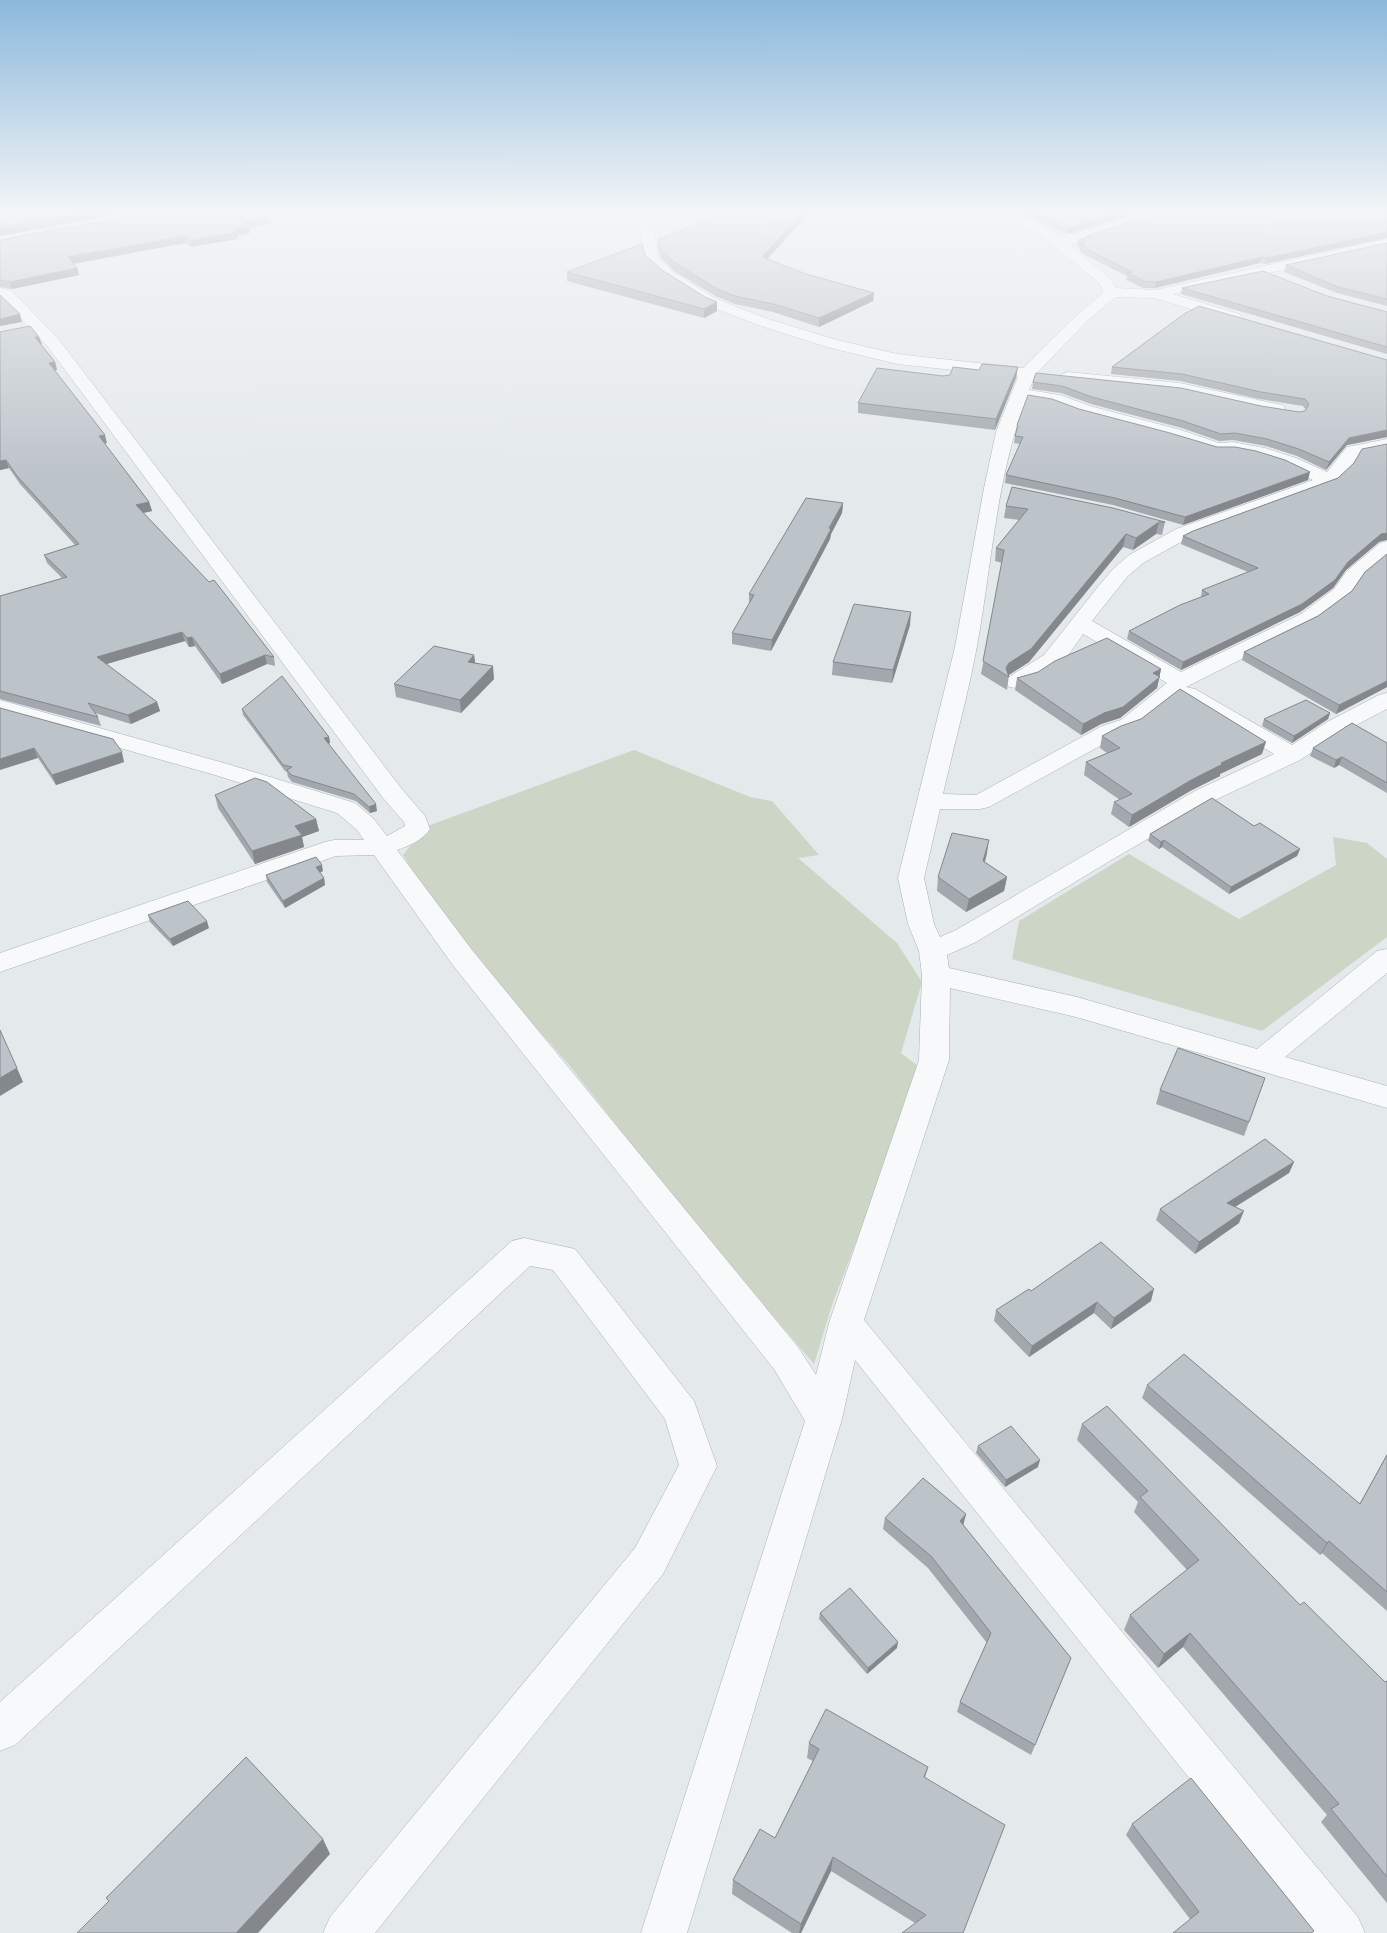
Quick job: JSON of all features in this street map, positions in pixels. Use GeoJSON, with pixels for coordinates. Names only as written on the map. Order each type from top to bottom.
{"type":"FeatureCollection","features":[{"type":"Feature","properties":{"kind":"street"},"geometry":{"type":"LineString","coordinates":[[0,963],[334,848],[381,848],[407,837],[418,829],[416,821],[392,793],[54,344],[27,328],[10,299]]}},
{"type":"Feature","properties":{"kind":"street"},"geometry":{"type":"LineString","coordinates":[[707,299],[763,322],[833,344],[898,359],[1180,388],[1288,410]]}},
{"type":"Feature","properties":{"kind":"street"},"geometry":{"type":"LineString","coordinates":[[664,1933],[824,1419],[846,1323],[934,1060],[934,963],[921,924],[911,878],[1002,490],[1005,432],[1020,394],[1044,375],[1083,317],[1104,299]]}},
{"type":"Feature","properties":{"kind":"street"},"geometry":{"type":"LineString","coordinates":[[1173,299],[1249,321]]}},
{"type":"Feature","properties":{"kind":"street"},"geometry":{"type":"LineString","coordinates":[[1020,394],[1054,399],[1084,410],[1175,434],[1216,448],[1233,447],[1259,452],[1290,462],[1329,480]]}},
{"type":"Feature","properties":{"kind":"street"},"geometry":{"type":"LineString","coordinates":[[1017,682],[1052,660],[1120,573],[1136,560],[1183,533],[1329,480],[1344,465],[1348,455],[1353,451],[1387,444]]}},
{"type":"Feature","properties":{"kind":"street"},"geometry":{"type":"LineString","coordinates":[[1163,526],[1183,533]]}},
{"type":"Feature","properties":{"kind":"street"},"geometry":{"type":"LineString","coordinates":[[930,801],[980,802],[1110,731],[1129,725],[1178,684],[1231,655],[1308,618],[1341,593],[1354,575],[1387,547]]}},
{"type":"Feature","properties":{"kind":"street"},"geometry":{"type":"LineString","coordinates":[[1080,623],[1292,755]]}},
{"type":"Feature","properties":{"kind":"street"},"geometry":{"type":"LineString","coordinates":[[934,963],[966,936],[1098,856],[1204,796],[1292,755],[1335,727],[1387,700]]}},
{"type":"Feature","properties":{"kind":"street"},"geometry":{"type":"LineString","coordinates":[[0,706],[223,770],[346,808],[366,824],[381,848],[397,866],[462,957],[786,1358],[824,1419]]}},
{"type":"Feature","properties":{"kind":"street"},"geometry":{"type":"LineString","coordinates":[[1262,1060],[1387,958]]}},
{"type":"Feature","properties":{"kind":"street"},"geometry":{"type":"LineString","coordinates":[[934,963],[1077,1007],[1387,1097]]}},
{"type":"Feature","properties":{"kind":"street"},"geometry":{"type":"LineString","coordinates":[[0,1730],[524,1251],[563,1259],[682,1412],[698,1466],[649,1561],[346,1933]]}},
{"type":"Feature","properties":{"kind":"street"},"geometry":{"type":"LineString","coordinates":[[846,1323],[1342,1933]]}},
{"type":"Feature","properties":{"kind":"green space"},"geometry":{"type":"Polygon","coordinates":[[[634,750],[750,797],[772,801],[819,855],[798,858],[897,943],[922,982],[901,1053],[922,1069],[832,1305],[814,1364],[685,1212],[569,1065],[442,920],[403,855],[425,827],[634,750]]]}},
{"type":"Feature","properties":{"kind":"green space"},"geometry":{"type":"Polygon","coordinates":[[[1333,837],[1367,843],[1387,859],[1387,937],[1262,1031],[1012,959],[1019,921],[1129,854],[1239,919],[1336,865],[1333,837]]]}},
{"type":"Feature","properties":{"kind":"building"},"geometry":{"type":"Polygon","coordinates":[[[0,299],[4,299],[20,314],[0,319],[0,299]]]}},
{"type":"Feature","properties":{"kind":"building"},"geometry":{"type":"Polygon","coordinates":[[[668,299],[710,299],[717,302],[704,309],[668,299]]]}},
{"type":"Feature","properties":{"kind":"building"},"geometry":{"type":"Polygon","coordinates":[[[750,299],[860,299],[819,318],[750,299]]]}},
{"type":"Feature","properties":{"kind":"building"},"geometry":{"type":"Polygon","coordinates":[[[1221,299],[1339,299],[1387,312],[1387,347],[1221,299]]]}},
{"type":"Feature","properties":{"kind":"building"},"geometry":{"type":"Polygon","coordinates":[[[1199,306],[1387,360],[1387,430],[1349,438],[1329,462],[1299,449],[1267,439],[1235,433],[1221,434],[1183,421],[1092,397],[1062,386],[1033,382],[1036,373],[1181,388],[1261,406],[1299,412],[1305,411],[1309,404],[1305,399],[1261,392],[1182,374],[1112,367],[1184,314],[1199,306]]]}},
{"type":"Feature","properties":{"kind":"building"},"geometry":{"type":"Polygon","coordinates":[[[30,326],[39,337],[35,337],[55,362],[49,363],[105,435],[99,436],[149,502],[136,505],[209,582],[214,580],[274,657],[265,655],[220,674],[192,637],[187,638],[182,632],[97,657],[157,702],[128,715],[88,703],[98,717],[0,691],[0,596],[67,577],[44,555],[79,544],[17,476],[6,460],[0,461],[0,332],[30,326]]]}},
{"type":"Feature","properties":{"kind":"building"},"geometry":{"type":"Polygon","coordinates":[[[982,364],[1018,367],[996,419],[858,403],[877,368],[943,376],[950,375],[953,367],[979,370],[982,364]]]}},
{"type":"Feature","properties":{"kind":"building"},"geometry":{"type":"Polygon","coordinates":[[[1028,395],[1052,399],[1079,409],[1217,447],[1235,447],[1256,451],[1285,460],[1310,472],[1185,517],[1115,498],[1006,475],[1023,437],[1015,436],[1028,395]]]}},
{"type":"Feature","properties":{"kind":"building"},"geometry":{"type":"Polygon","coordinates":[[[1387,444],[1387,533],[1381,534],[1348,562],[1335,580],[1302,604],[1183,662],[1129,631],[1180,605],[1209,594],[1202,590],[1258,568],[1183,536],[1338,478],[1354,463],[1362,449],[1387,444]]]}},
{"type":"Feature","properties":{"kind":"building"},"geometry":{"type":"Polygon","coordinates":[[[1012,487],[1113,508],[1165,522],[1159,522],[1136,538],[1126,534],[1031,649],[1009,663],[1006,668],[1009,677],[983,661],[1004,550],[996,548],[1028,509],[1006,506],[1012,487]]]}},
{"type":"Feature","properties":{"kind":"building"},"geometry":{"type":"Polygon","coordinates":[[[806,498],[843,503],[772,640],[732,633],[754,595],[749,594],[806,498]]]}},
{"type":"Feature","properties":{"kind":"building"},"geometry":{"type":"Polygon","coordinates":[[[1387,554],[1387,681],[1339,705],[1244,652],[1318,616],[1352,591],[1365,572],[1387,554]]]}},
{"type":"Feature","properties":{"kind":"building"},"geometry":{"type":"Polygon","coordinates":[[[854,604],[911,612],[893,670],[833,662],[854,604]]]}},
{"type":"Feature","properties":{"kind":"building"},"geometry":{"type":"Polygon","coordinates":[[[1107,638],[1161,669],[1153,673],[1160,677],[1123,707],[1104,713],[1083,724],[1017,678],[1038,672],[1055,661],[1107,638]]]}},
{"type":"Feature","properties":{"kind":"building"},"geometry":{"type":"Polygon","coordinates":[[[434,646],[474,655],[468,662],[493,666],[460,700],[394,684],[434,646]]]}},
{"type":"Feature","properties":{"kind":"building"},"geometry":{"type":"Polygon","coordinates":[[[282,676],[329,737],[324,738],[376,804],[369,807],[354,794],[291,775],[287,770],[292,767],[283,765],[242,709],[282,676]]]}},
{"type":"Feature","properties":{"kind":"building"},"geometry":{"type":"Polygon","coordinates":[[[1180,689],[1266,742],[1221,763],[1223,764],[1193,779],[1132,815],[1114,802],[1132,794],[1086,762],[1120,748],[1102,736],[1121,726],[1141,719],[1180,689]]]}},
{"type":"Feature","properties":{"kind":"building"},"geometry":{"type":"Polygon","coordinates":[[[1306,700],[1330,713],[1294,736],[1264,719],[1306,700]]]}},
{"type":"Feature","properties":{"kind":"building"},"geometry":{"type":"Polygon","coordinates":[[[0,708],[113,739],[122,752],[52,775],[34,748],[0,759],[0,708]]]}},
{"type":"Feature","properties":{"kind":"building"},"geometry":{"type":"Polygon","coordinates":[[[1352,723],[1387,743],[1387,783],[1342,757],[1336,760],[1313,748],[1352,723]]]}},
{"type":"Feature","properties":{"kind":"building"},"geometry":{"type":"Polygon","coordinates":[[[255,778],[267,782],[316,819],[295,826],[302,835],[252,851],[215,795],[255,778]]]}},
{"type":"Feature","properties":{"kind":"building"},"geometry":{"type":"Polygon","coordinates":[[[1212,798],[1254,826],[1260,823],[1300,849],[1231,887],[1164,840],[1161,842],[1150,834],[1212,798]]]}},
{"type":"Feature","properties":{"kind":"building"},"geometry":{"type":"Polygon","coordinates":[[[952,833],[989,840],[983,861],[1007,877],[969,899],[938,877],[952,833]]]}},
{"type":"Feature","properties":{"kind":"building"},"geometry":{"type":"Polygon","coordinates":[[[316,857],[322,865],[316,867],[324,878],[283,901],[266,875],[316,857]]]}},
{"type":"Feature","properties":{"kind":"building"},"geometry":{"type":"Polygon","coordinates":[[[188,901],[207,921],[170,939],[148,915],[188,901]]]}},
{"type":"Feature","properties":{"kind":"building"},"geometry":{"type":"Polygon","coordinates":[[[0,1030],[17,1068],[0,1078],[0,1030]]]}},
{"type":"Feature","properties":{"kind":"building"},"geometry":{"type":"Polygon","coordinates":[[[1178,1048],[1265,1078],[1249,1122],[1160,1090],[1178,1048]]]}},
{"type":"Feature","properties":{"kind":"building"},"geometry":{"type":"Polygon","coordinates":[[[1265,1139],[1294,1162],[1227,1203],[1244,1211],[1199,1242],[1160,1209],[1265,1139]]]}},
{"type":"Feature","properties":{"kind":"building"},"geometry":{"type":"Polygon","coordinates":[[[1101,1242],[1154,1289],[1114,1318],[1097,1302],[1032,1346],[996,1310],[1029,1289],[1031,1291],[1101,1242]]]}},
{"type":"Feature","properties":{"kind":"building"},"geometry":{"type":"Polygon","coordinates":[[[1184,1354],[1360,1504],[1387,1455],[1387,1592],[1329,1541],[1327,1543],[1147,1385],[1184,1354]]]}},
{"type":"Feature","properties":{"kind":"building"},"geometry":{"type":"Polygon","coordinates":[[[1107,1406],[1300,1605],[1304,1602],[1385,1682],[1387,1681],[1387,1877],[1331,1809],[1339,1804],[1190,1633],[1164,1654],[1130,1615],[1199,1560],[1140,1497],[1148,1491],[1082,1424],[1107,1406]]]}},
{"type":"Feature","properties":{"kind":"building"},"geometry":{"type":"Polygon","coordinates":[[[1011,1426],[1040,1460],[1006,1480],[978,1446],[1011,1426]]]}},
{"type":"Feature","properties":{"kind":"building"},"geometry":{"type":"Polygon","coordinates":[[[923,1478],[966,1514],[960,1521],[1071,1658],[1035,1745],[960,1702],[991,1633],[931,1556],[885,1518],[923,1478]]]}},
{"type":"Feature","properties":{"kind":"building"},"geometry":{"type":"Polygon","coordinates":[[[850,1588],[898,1642],[868,1668],[820,1613],[850,1588]]]}},
{"type":"Feature","properties":{"kind":"building"},"geometry":{"type":"Polygon","coordinates":[[[826,1709],[928,1767],[924,1777],[1005,1825],[963,1933],[902,1933],[926,1915],[833,1857],[801,1924],[733,1880],[760,1829],[775,1838],[819,1749],[809,1743],[826,1709]]]}},
{"type":"Feature","properties":{"kind":"building"},"geometry":{"type":"Polygon","coordinates":[[[246,1757],[323,1839],[236,1933],[77,1933],[109,1901],[106,1898],[246,1757]]]}},
{"type":"Feature","properties":{"kind":"building"},"geometry":{"type":"Polygon","coordinates":[[[1191,1778],[1314,1931],[1311,1933],[1173,1933],[1199,1912],[1132,1824],[1191,1778]]]}}]}
